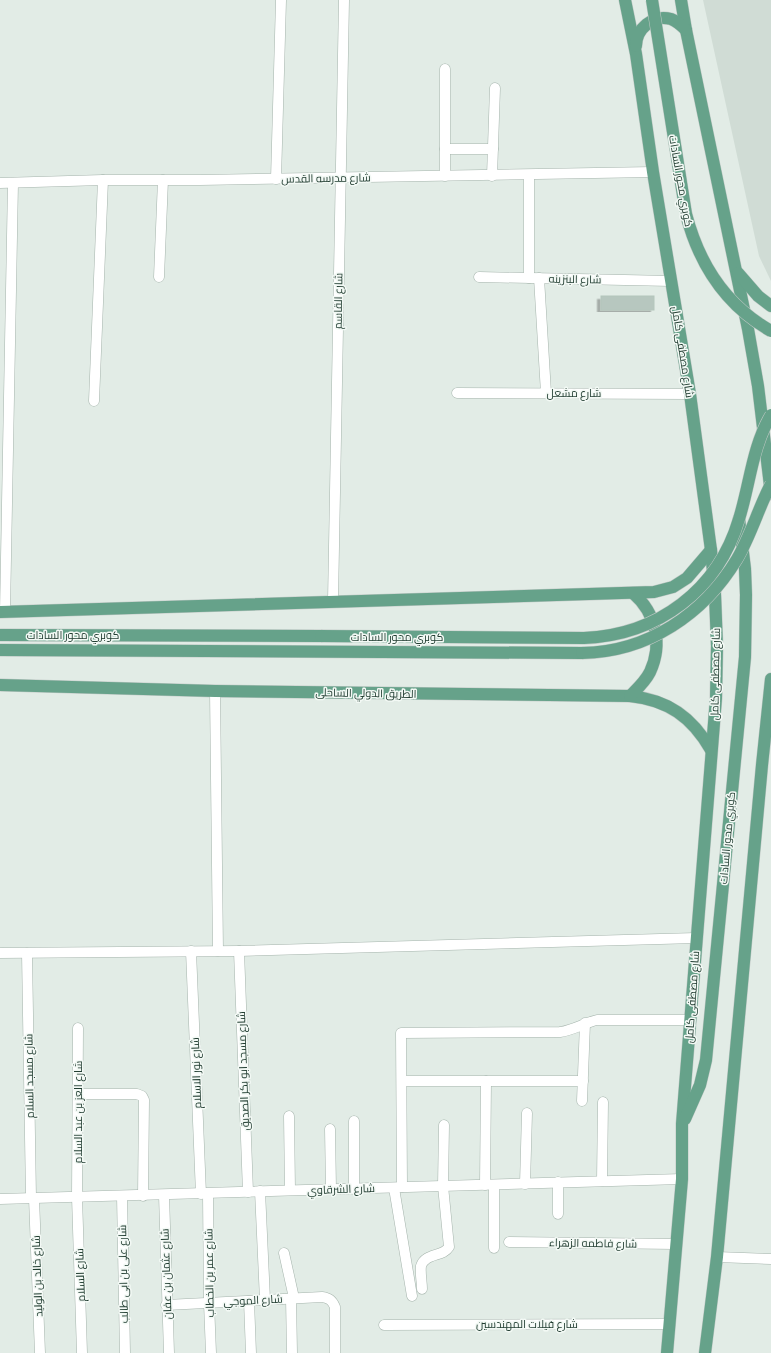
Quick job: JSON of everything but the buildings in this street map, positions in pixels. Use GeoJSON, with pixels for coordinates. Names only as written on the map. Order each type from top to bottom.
{"type":"FeatureCollection","features":[{"type":"Feature","properties":{"kind":"main road","name":"شارع مصطفى كامل"},"geometry":{"type":"LineString","coordinates":[[625,0],[636,54],[653,172],[690,394],[711,550],[715,594],[717,646],[716,698],[682,1124],[682,1179],[667,1353]]}},
{"type":"Feature","properties":{"kind":"main road","name":"كوبري محور السادات"},"geometry":{"type":"LineString","coordinates":[[652,0],[686,214],[692,235],[707,267],[726,294],[748,317],[771,331]]}},
{"type":"Feature","properties":{"kind":"main road"},"geometry":{"type":"LineString","coordinates":[[681,0],[737,271],[758,386],[771,497]]}},
{"type":"Feature","properties":{"kind":"main road"},"geometry":{"type":"LineString","coordinates":[[636,54],[635,44],[638,35],[643,27],[652,21],[661,18],[671,19],[680,24],[686,30]]}},
{"type":"Feature","properties":{"kind":"main road"},"geometry":{"type":"LineString","coordinates":[[737,271],[758,296],[771,306]]}},
{"type":"Feature","properties":{"kind":"main road","name":"كوبري محور السادات"},"geometry":{"type":"LineString","coordinates":[[0,635],[584,638],[625,633],[650,624],[686,601],[715,569],[726,550],[739,519],[755,451],[771,415]]}},
{"type":"Feature","properties":{"kind":"main road","name":"كوبري محور السادات"},"geometry":{"type":"LineString","coordinates":[[0,650],[596,652],[617,649],[639,643],[668,630],[694,611],[716,589],[747,540],[771,484]]}},
{"type":"Feature","properties":{"kind":"main road","name":"كوبري محور السادات"},"geometry":{"type":"LineString","coordinates":[[682,1124],[689,1112],[700,1085],[706,1060],[708,1042],[744,657],[746,589],[745,563],[739,519]]}},
{"type":"Feature","properties":{"kind":"main road"},"geometry":{"type":"LineString","coordinates":[[3,611],[654,592],[673,587],[687,578],[711,550]]}},
{"type":"Feature","properties":{"kind":"main road"},"geometry":{"type":"LineString","coordinates":[[630,696],[650,673],[655,658],[657,643],[655,628],[650,614],[642,601],[633,593]]}},
{"type":"Feature","properties":{"kind":"main road"},"geometry":{"type":"LineString","coordinates":[[705,1353],[716,1257],[771,679]]}},
{"type":"Feature","properties":{"kind":"main road","name":"الطريق الدولي الساحلى"},"geometry":{"type":"LineString","coordinates":[[0,685],[215,691],[630,696],[658,702],[672,708],[684,716],[704,737],[711,750]]}},
{"type":"Feature","properties":{"kind":"street"},"geometry":{"type":"LineString","coordinates":[[276,179],[282,0]]}},
{"type":"Feature","properties":{"kind":"street","name":"شارع القاسم"},"geometry":{"type":"LineString","coordinates":[[333,601],[344,0]]}},
{"type":"Feature","properties":{"kind":"street"},"geometry":{"type":"LineString","coordinates":[[445,69],[445,176]]}},
{"type":"Feature","properties":{"kind":"street"},"geometry":{"type":"LineString","coordinates":[[492,176],[494,88]]}},
{"type":"Feature","properties":{"kind":"street"},"geometry":{"type":"LineString","coordinates":[[444,149],[493,149]]}},
{"type":"Feature","properties":{"kind":"street","name":"شارع مدرسه القدس"},"geometry":{"type":"LineString","coordinates":[[0,183],[103,180],[492,176],[653,172]]}},
{"type":"Feature","properties":{"kind":"street"},"geometry":{"type":"LineString","coordinates":[[529,175],[529,278]]}},
{"type":"Feature","properties":{"kind":"street"},"geometry":{"type":"LineString","coordinates":[[94,401],[103,180]]}},
{"type":"Feature","properties":{"kind":"street"},"geometry":{"type":"LineString","coordinates":[[159,277],[163,180]]}},
{"type":"Feature","properties":{"kind":"street"},"geometry":{"type":"LineString","coordinates":[[3,611],[13,183]]}},
{"type":"Feature","properties":{"kind":"street","name":"شارع البنزينه"},"geometry":{"type":"LineString","coordinates":[[479,277],[671,281]]}},
{"type":"Feature","properties":{"kind":"street"},"geometry":{"type":"LineString","coordinates":[[540,278],[546,393]]}},
{"type":"Feature","properties":{"kind":"street","name":"شارع مشعل"},"geometry":{"type":"LineString","coordinates":[[457,393],[690,394]]}},
{"type":"Feature","properties":{"kind":"street"},"geometry":{"type":"LineString","coordinates":[[215,691],[218,951]]}},
{"type":"Feature","properties":{"kind":"street"},"geometry":{"type":"LineString","coordinates":[[0,953],[239,951],[696,938]]}},
{"type":"Feature","properties":{"kind":"street","name":"شارع نور الاسلام"},"geometry":{"type":"LineString","coordinates":[[191,951],[204,1194]]}},
{"type":"Feature","properties":{"kind":"street","name":"شارع مسجد ابو بكر الصديق"},"geometry":{"type":"LineString","coordinates":[[239,951],[248,1192]]}},
{"type":"Feature","properties":{"kind":"street","name":"شارع مسجد السلام"},"geometry":{"type":"LineString","coordinates":[[27,953],[32,1198]]}},
{"type":"Feature","properties":{"kind":"street"},"geometry":{"type":"LineString","coordinates":[[412,1296],[398,1188],[402,1081],[401,1033],[560,1032],[597,1020],[690,1020]]}},
{"type":"Feature","properties":{"kind":"street"},"geometry":{"type":"LineString","coordinates":[[582,1101],[585,1023]]}},
{"type":"Feature","properties":{"kind":"street","name":"شارع العز بن عبد السلام"},"geometry":{"type":"LineString","coordinates":[[77,1197],[78,1028]]}},
{"type":"Feature","properties":{"kind":"street"},"geometry":{"type":"LineString","coordinates":[[402,1081],[582,1081]]}},
{"type":"Feature","properties":{"kind":"street"},"geometry":{"type":"LineString","coordinates":[[486,1081],[489,1185],[494,1248]]}},
{"type":"Feature","properties":{"kind":"street"},"geometry":{"type":"LineString","coordinates":[[78,1094],[137,1094],[142,1096],[144,1100],[142,1196]]}},
{"type":"Feature","properties":{"kind":"street"},"geometry":{"type":"LineString","coordinates":[[602,1181],[603,1102]]}},
{"type":"Feature","properties":{"kind":"street"},"geometry":{"type":"LineString","coordinates":[[525,1184],[527,1113]]}},
{"type":"Feature","properties":{"kind":"street"},"geometry":{"type":"LineString","coordinates":[[289,1116],[290,1190]]}},
{"type":"Feature","properties":{"kind":"street"},"geometry":{"type":"LineString","coordinates":[[354,1121],[354,1189]]}},
{"type":"Feature","properties":{"kind":"street"},"geometry":{"type":"LineString","coordinates":[[422,1289],[421,1267],[423,1262],[427,1258],[446,1251],[449,1247],[443,1186],[444,1125]]}},
{"type":"Feature","properties":{"kind":"street"},"geometry":{"type":"LineString","coordinates":[[330,1129],[331,1189]]}},
{"type":"Feature","properties":{"kind":"street","name":"شارع الشرقاوي"},"geometry":{"type":"LineString","coordinates":[[0,1199],[682,1179]]}},
{"type":"Feature","properties":{"kind":"street"},"geometry":{"type":"LineString","coordinates":[[558,1182],[558,1214]]}},
{"type":"Feature","properties":{"kind":"street"},"geometry":{"type":"LineString","coordinates":[[260,1191],[265,1300]]}},
{"type":"Feature","properties":{"kind":"street","name":"شارع عمر بن الخطاب"},"geometry":{"type":"LineString","coordinates":[[204,1194],[211,1353]]}},
{"type":"Feature","properties":{"kind":"street","name":"شارع عثمان بن عفان"},"geometry":{"type":"LineString","coordinates":[[164,1195],[168,1353]]}},
{"type":"Feature","properties":{"kind":"street","name":"شارع على بن ابى طالب"},"geometry":{"type":"LineString","coordinates":[[122,1196],[125,1353]]}},
{"type":"Feature","properties":{"kind":"street","name":"شارع السلام"},"geometry":{"type":"LineString","coordinates":[[77,1197],[82,1353]]}},
{"type":"Feature","properties":{"kind":"street","name":"شارع خالد بن الوليد"},"geometry":{"type":"LineString","coordinates":[[32,1198],[40,1353]]}},
{"type":"Feature","properties":{"kind":"street","name":"شارع فاطمه الزهراء"},"geometry":{"type":"LineString","coordinates":[[509,1242],[676,1244]]}},
{"type":"Feature","properties":{"kind":"street"},"geometry":{"type":"LineString","coordinates":[[284,1253],[292,1298],[292,1353]]}},
{"type":"Feature","properties":{"kind":"street"},"geometry":{"type":"LineString","coordinates":[[716,1257],[771,1259]]}},
{"type":"Feature","properties":{"kind":"street","name":"شارع الموجي"},"geometry":{"type":"LineString","coordinates":[[166,1305],[292,1298],[328,1298],[333,1301],[335,1306],[335,1353]]}},
{"type":"Feature","properties":{"kind":"street"},"geometry":{"type":"LineString","coordinates":[[249,1301],[251,1353]]}},
{"type":"Feature","properties":{"kind":"street","name":"شارع فيلات المهندسين"},"geometry":{"type":"LineString","coordinates":[[384,1325],[670,1324]]}},
{"type":"Feature","properties":{"kind":"shaded area"},"geometry":{"type":"Polygon","coordinates":[[[703,0],[771,0],[771,281],[759,256],[703,0]]]}}]}
